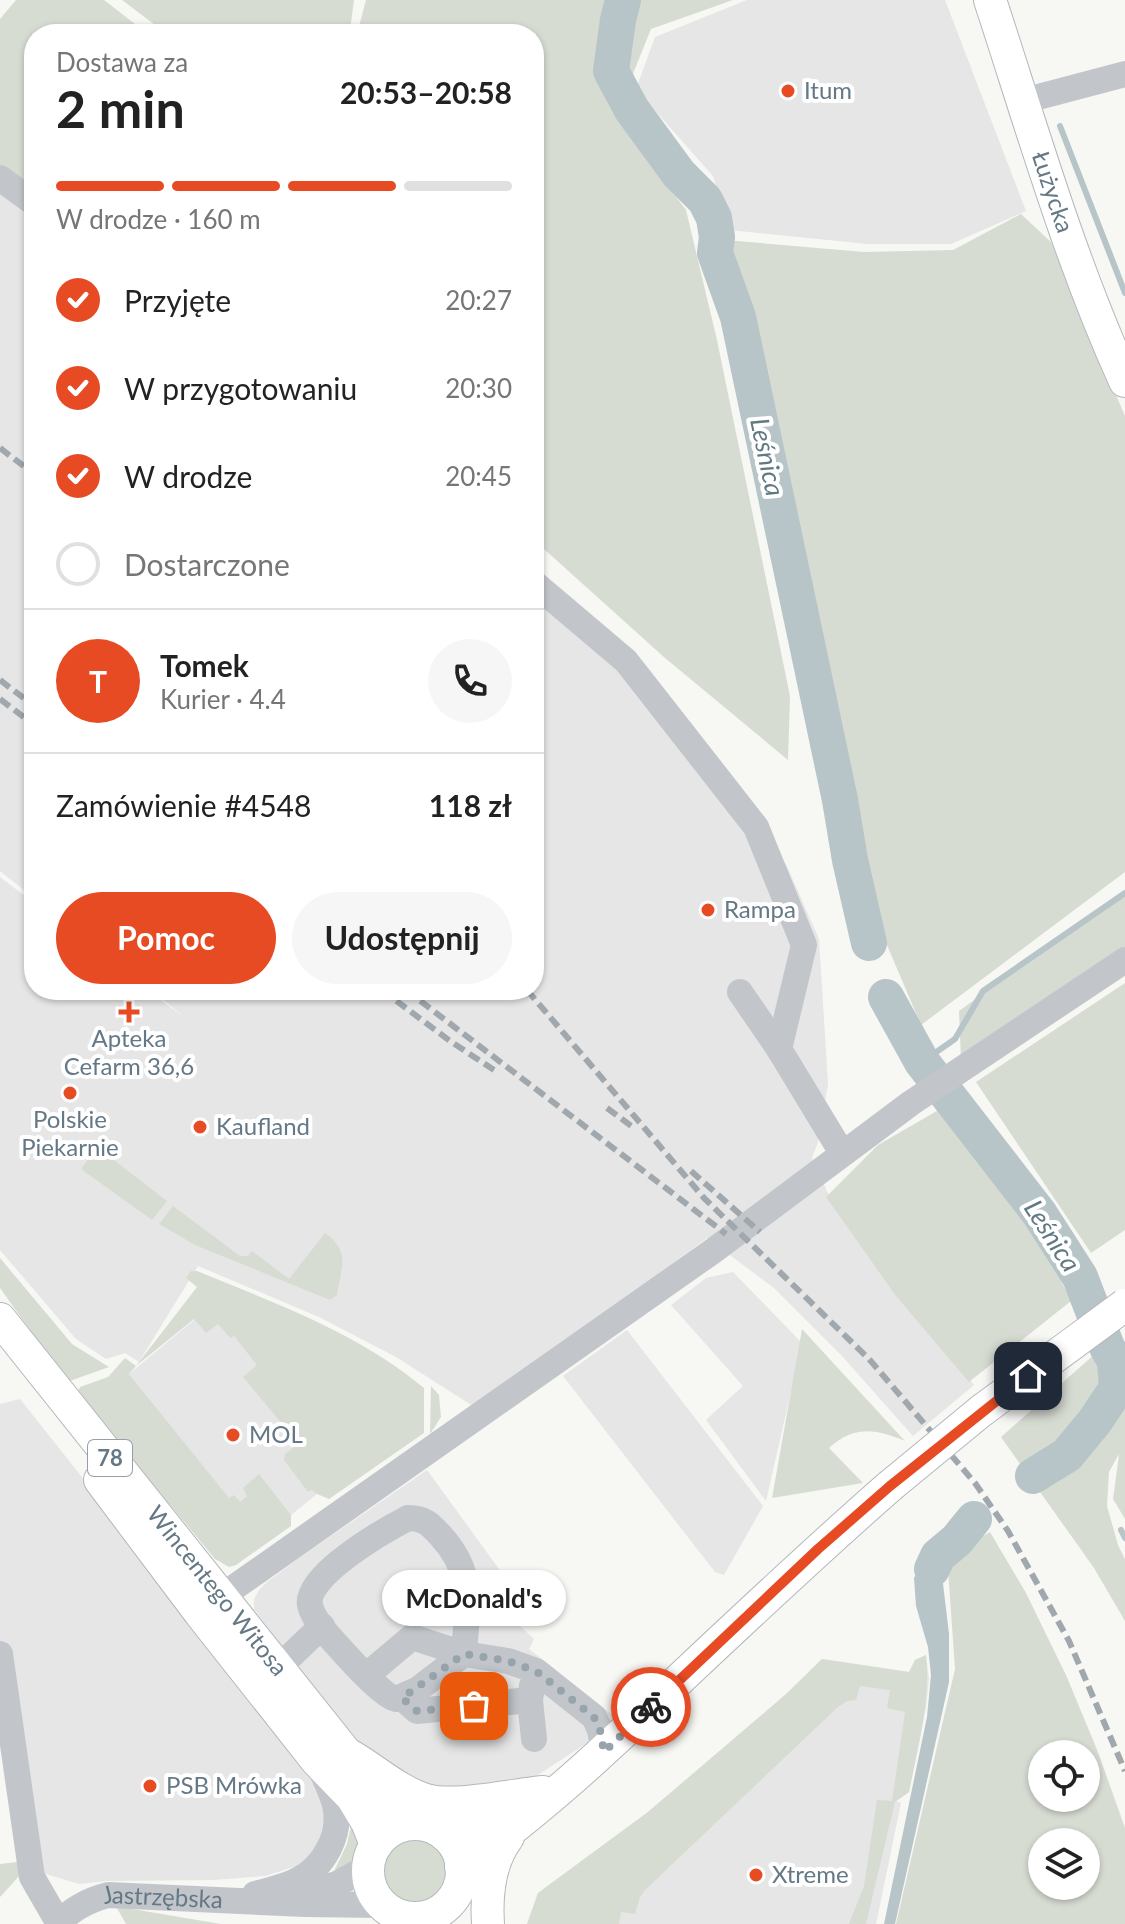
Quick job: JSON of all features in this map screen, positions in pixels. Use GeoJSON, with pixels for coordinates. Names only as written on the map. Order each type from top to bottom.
{"type":"FeatureCollection","features":[{"type":"Feature","properties":{"kind":"main road","name":"Łużycka"},"geometry":{"type":"LineString","coordinates":[[990,0],[1099,325],[1125,381]]}},
{"type":"Feature","properties":{"kind":"main road"},"geometry":{"type":"LineString","coordinates":[[381,1915],[426,1921],[458,1896],[512,1832],[556,1787],[604,1752],[818,1549],[993,1402],[1125,1305]]}},
{"type":"Feature","properties":{"kind":"main road","name":"Wincentego Witosa"},"geometry":{"type":"LineString","coordinates":[[0,1319],[279,1667],[367,1822],[372,1856]]}},
{"type":"Feature","properties":{"kind":"main road","name":"Wincentego Witosa"},"geometry":{"type":"LineString","coordinates":[[0,1351],[200,1613],[332,1757],[403,1825]]}},
{"type":"Feature","properties":{"kind":"main road"},"geometry":{"type":"LineString","coordinates":[[332,1757],[426,1800],[450,1802],[556,1787]]}},
{"type":"Feature","properties":{"kind":"main road"},"geometry":{"type":"LineString","coordinates":[[445,1835],[502,1813],[556,1787]]}},
{"type":"Feature","properties":{"kind":"main road"},"geometry":{"type":"LineString","coordinates":[[372,1856],[389,1832],[403,1825],[427,1825],[445,1835],[455,1848],[458,1896]]}},
{"type":"Feature","properties":{"kind":"main road"},"geometry":{"type":"LineString","coordinates":[[488,1924],[493,1861],[512,1832]]}},
{"type":"Feature","properties":{"kind":"main road","name":"78"},"geometry":{"type":"LineString","coordinates":[[372,1856],[369,1884],[381,1915]]}},
{"type":"Feature","properties":{"kind":"street"},"geometry":{"type":"LineString","coordinates":[[1023,101],[1125,74]]}},
{"type":"Feature","properties":{"kind":"street"},"geometry":{"type":"LineString","coordinates":[[0,178],[24,196]]}},
{"type":"Feature","properties":{"kind":"street"},"geometry":{"type":"LineString","coordinates":[[544,591],[626,661],[756,827],[804,945],[779,1049]]}},
{"type":"Feature","properties":{"kind":"street"},"geometry":{"type":"LineString","coordinates":[[222,1596],[713,1251],[911,1103],[1125,960]]}},
{"type":"Feature","properties":{"kind":"street"},"geometry":{"type":"LineString","coordinates":[[740,992],[779,1049],[842,1153]]}},
{"type":"Feature","properties":{"kind":"street"},"geometry":{"type":"LineString","coordinates":[[408,1518],[419,1518],[428,1522],[459,1558],[469,1587],[464,1654],[402,1698],[391,1698],[352,1662],[322,1626],[310,1606],[312,1589],[318,1580],[345,1559],[408,1518]]}},
{"type":"Feature","properties":{"kind":"street"},"geometry":{"type":"LineString","coordinates":[[319,1528],[345,1559]]}},
{"type":"Feature","properties":{"kind":"street"},"geometry":{"type":"LineString","coordinates":[[279,1667],[322,1626]]}},
{"type":"Feature","properties":{"kind":"street"},"geometry":{"type":"LineString","coordinates":[[367,1675],[412,1637],[464,1654],[508,1661],[536,1671],[594,1717],[604,1752]]}},
{"type":"Feature","properties":{"kind":"street"},"geometry":{"type":"LineString","coordinates":[[0,1654],[32,1877],[57,1923]]}},
{"type":"Feature","properties":{"kind":"street"},"geometry":{"type":"LineString","coordinates":[[534,1739],[530,1700],[536,1671]]}},
{"type":"Feature","properties":{"kind":"street"},"geometry":{"type":"LineString","coordinates":[[402,1698],[417,1711],[530,1700]]}},
{"type":"Feature","properties":{"kind":"street"},"geometry":{"type":"LineString","coordinates":[[233,1901],[298,1880],[313,1870],[326,1855],[334,1837],[336,1811],[332,1757]]}},
{"type":"Feature","properties":{"kind":"street","name":"Jastrzębska"},"geometry":{"type":"LineString","coordinates":[[276,1902],[337,1884],[372,1856]]}},
{"type":"Feature","properties":{"kind":"street","name":"Jastrzębska"},"geometry":{"type":"LineString","coordinates":[[57,1923],[93,1898],[108,1895],[305,1904],[381,1915]]}},
{"type":"Feature","properties":{"kind":"shaded area"},"geometry":{"type":"Polygon","coordinates":[[[16,0],[104,0],[135,24],[24,24],[24,186],[0,169],[0,19],[16,0]]]}},
{"type":"Feature","properties":{"kind":"shaded area"},"geometry":{"type":"Polygon","coordinates":[[[122,0],[354,0],[350,24],[154,24],[122,0]]]}},
{"type":"Feature","properties":{"kind":"shaded area"},"geometry":{"type":"Polygon","coordinates":[[[366,0],[733,0],[651,29],[616,116],[664,180],[674,167],[676,170],[668,186],[686,210],[717,340],[790,696],[788,760],[665,658],[544,549],[544,24],[360,24],[366,0]]]}},
{"type":"Feature","properties":{"kind":"shaded area"},"geometry":{"type":"Polygon","coordinates":[[[747,0],[945,0],[1026,211],[951,244],[867,244],[729,230],[713,176],[636,89],[655,37],[747,0]]]}},
{"type":"Feature","properties":{"kind":"shaded area"},"geometry":{"type":"Polygon","coordinates":[[[0,181],[24,199],[24,890],[0,871],[0,181]]]}},
{"type":"Feature","properties":{"kind":"shaded area"},"geometry":{"type":"Polygon","coordinates":[[[1021,214],[1051,242],[1125,416],[1125,872],[921,1025],[878,924],[743,295],[725,240],[864,252],[953,250],[1021,214]]]}},
{"type":"Feature","properties":{"kind":"shaded area"},"geometry":{"type":"Polygon","coordinates":[[[544,596],[583,629],[786,864],[819,939],[828,1084],[818,1142],[812,1158],[831,1200],[898,1293],[974,1385],[913,1436],[842,1356],[774,1288],[707,1238],[476,1408],[396,1357],[319,1317],[198,1266],[139,1362],[125,1353],[106,1359],[76,1339],[0,1250],[0,877],[24,895],[24,1000],[161,1000],[184,1017],[164,1000],[544,1000],[544,596]]]}},
{"type":"Feature","properties":{"kind":"shaded area"},"geometry":{"type":"Polygon","coordinates":[[[1125,890],[1125,952],[961,1060],[959,1011],[1125,890]]]}},
{"type":"Feature","properties":{"kind":"shaded area"},"geometry":{"type":"Polygon","coordinates":[[[1125,983],[1125,1230],[1091,1253],[976,1082],[1125,983]]]}},
{"type":"Feature","properties":{"kind":"shaded area"},"geometry":{"type":"Polygon","coordinates":[[[942,1108],[1048,1254],[1071,1301],[969,1382],[896,1296],[826,1197],[878,1145],[942,1108]]]}},
{"type":"Feature","properties":{"kind":"shaded area"},"geometry":{"type":"Polygon","coordinates":[[[97,1147],[167,1201],[152,1220],[81,1169],[97,1147]]]}},
{"type":"Feature","properties":{"kind":"shaded area"},"geometry":{"type":"Polygon","coordinates":[[[173,1206],[240,1256],[248,1256],[252,1251],[289,1279],[325,1233],[341,1253],[342,1268],[337,1295],[330,1300],[195,1245],[159,1224],[173,1206]]]}},
{"type":"Feature","properties":{"kind":"shaded area"},"geometry":{"type":"Polygon","coordinates":[[[0,1258],[72,1344],[109,1367],[67,1382],[0,1288],[0,1258]]]}},
{"type":"Feature","properties":{"kind":"shaded area"},"geometry":{"type":"Polygon","coordinates":[[[191,1271],[197,1271],[315,1321],[398,1368],[424,1388],[424,1433],[329,1499],[312,1490],[308,1492],[284,1460],[285,1454],[298,1443],[243,1377],[257,1365],[234,1336],[230,1338],[218,1324],[206,1333],[194,1319],[136,1366],[197,1287],[186,1278],[191,1271]]]}},
{"type":"Feature","properties":{"kind":"shaded area"},"geometry":{"type":"Polygon","coordinates":[[[733,1272],[802,1343],[766,1501],[706,1420],[743,1386],[671,1305],[706,1278],[733,1272]]]}},
{"type":"Feature","properties":{"kind":"shaded area"},"geometry":{"type":"Polygon","coordinates":[[[195,1319],[218,1323],[229,1337],[233,1335],[258,1365],[244,1377],[298,1443],[285,1454],[309,1492],[312,1489],[317,1494],[291,1515],[259,1475],[240,1502],[229,1499],[129,1374],[195,1319]]]}},
{"type":"Feature","properties":{"kind":"shaded area"},"geometry":{"type":"Polygon","coordinates":[[[802,1329],[905,1441],[866,1431],[848,1436],[829,1448],[863,1483],[772,1498],[802,1329]]]}},
{"type":"Feature","properties":{"kind":"shaded area"},"geometry":{"type":"Polygon","coordinates":[[[627,1330],[763,1506],[724,1575],[715,1572],[563,1376],[627,1330]]]}},
{"type":"Feature","properties":{"kind":"shaded area"},"geometry":{"type":"Polygon","coordinates":[[[1096,1353],[1125,1359],[1125,1519],[1113,1499],[1119,1454],[1109,1472],[1107,1506],[1125,1559],[1125,1621],[1094,1568],[1001,1437],[1096,1353]]]}},
{"type":"Feature","properties":{"kind":"shaded area"},"geometry":{"type":"Polygon","coordinates":[[[125,1358],[136,1366],[129,1374],[229,1498],[234,1495],[240,1502],[247,1496],[243,1488],[259,1474],[291,1515],[291,1526],[236,1565],[229,1567],[215,1559],[77,1393],[80,1387],[108,1377],[125,1358]]]}},
{"type":"Feature","properties":{"kind":"shaded area"},"geometry":{"type":"Polygon","coordinates":[[[431,1386],[439,1395],[441,1417],[430,1434],[431,1386]]]}},
{"type":"Feature","properties":{"kind":"shaded area"},"geometry":{"type":"Polygon","coordinates":[[[20,1399],[312,1777],[326,1812],[319,1841],[311,1855],[297,1866],[265,1876],[79,1884],[43,1873],[0,1653],[0,1404],[20,1399]]]}},
{"type":"Feature","properties":{"kind":"shaded area"},"geometry":{"type":"Polygon","coordinates":[[[427,1470],[515,1591],[510,1617],[534,1639],[529,1649],[616,1718],[587,1743],[527,1782],[477,1791],[417,1788],[348,1733],[254,1609],[254,1599],[267,1582],[427,1470]]]}},
{"type":"Feature","properties":{"kind":"shaded area"},"geometry":{"type":"Polygon","coordinates":[[[956,1519],[964,1544],[941,1567],[949,1634],[949,1682],[895,1924],[884,1924],[927,1717],[931,1675],[928,1647],[916,1606],[914,1578],[941,1532],[956,1519]]]}},
{"type":"Feature","properties":{"kind":"shaded area"},"geometry":{"type":"Polygon","coordinates":[[[990,1532],[1026,1593],[1093,1740],[1028,1740],[1028,1812],[1100,1812],[1100,1758],[1125,1828],[1125,1924],[896,1924],[955,1669],[948,1569],[969,1545],[990,1532]]]}},
{"type":"Feature","properties":{"kind":"shaded area"},"geometry":{"type":"Polygon","coordinates":[[[926,1655],[929,1679],[926,1707],[909,1792],[896,1801],[901,1803],[876,1924],[527,1924],[538,1893],[648,1812],[785,1695],[822,1659],[909,1672],[915,1660],[926,1655]]]}},
{"type":"Feature","properties":{"kind":"shaded area"},"geometry":{"type":"Polygon","coordinates":[[[926,1655],[925,1706],[909,1792],[895,1802],[866,1924],[849,1924],[864,1886],[877,1800],[892,1801],[905,1712],[887,1708],[890,1690],[860,1686],[856,1700],[839,1706],[645,1890],[635,1914],[621,1912],[619,1924],[527,1924],[538,1893],[648,1812],[785,1695],[822,1659],[909,1672],[915,1660],[926,1655]]]}},
{"type":"Feature","properties":{"kind":"shaded area"},"geometry":{"type":"Polygon","coordinates":[[[351,1826],[364,1841],[353,1865],[338,1876],[335,1869],[347,1844],[351,1826]]]}},
{"type":"Feature","properties":{"kind":"shaded area"},"geometry":{"type":"Polygon","coordinates":[[[408,1834],[422,1834],[436,1840],[446,1850],[452,1871],[450,1885],[436,1902],[422,1908],[408,1908],[394,1902],[384,1892],[378,1878],[378,1864],[384,1850],[394,1840],[408,1834]]]}},
{"type":"Feature","properties":{"kind":"shaded area"},"geometry":{"type":"Polygon","coordinates":[[[18,1862],[21,1874],[0,1897],[0,1864],[18,1862]]]}},
{"type":"Feature","properties":{"kind":"shaded area"},"geometry":{"type":"Polygon","coordinates":[[[117,1908],[132,1909],[221,1924],[126,1924],[117,1908]]]}},
{"type":"Feature","properties":{"kind":"waterway","name":"Leśnica"},"geometry":{"type":"LineString","coordinates":[[623,0],[611,71],[632,110],[679,174],[705,200],[714,218],[717,237],[715,253],[738,317],[869,943]]}},
{"type":"Feature","properties":{"kind":"waterway"},"geometry":{"type":"LineString","coordinates":[[1060,126],[1125,293]]}},
{"type":"Feature","properties":{"kind":"waterway"},"geometry":{"type":"LineString","coordinates":[[922,1062],[955,1039],[983,991],[1125,893]]}},
{"type":"Feature","properties":{"kind":"waterway","name":"Leśnica"},"geometry":{"type":"LineString","coordinates":[[886,997],[922,1062],[1039,1213],[1080,1277],[1115,1361],[1117,1388],[1095,1421],[1067,1455],[1033,1476]]}},
{"type":"Feature","properties":{"kind":"waterway"},"geometry":{"type":"LineString","coordinates":[[1117,1388],[1125,1385]]}},
{"type":"Feature","properties":{"kind":"waterway","name":"Leśnica"},"geometry":{"type":"LineString","coordinates":[[932,1569],[938,1556],[957,1540],[974,1519]]}},
{"type":"Feature","properties":{"kind":"waterway"},"geometry":{"type":"LineString","coordinates":[[1121,1530],[1125,1538]]}},
{"type":"Feature","properties":{"kind":"railway"},"geometry":{"type":"LineString","coordinates":[[0,448],[24,466]]}},
{"type":"Feature","properties":{"kind":"railway"},"geometry":{"type":"LineString","coordinates":[[0,680],[24,698]]}},
{"type":"Feature","properties":{"kind":"railway"},"geometry":{"type":"LineString","coordinates":[[0,699],[24,717]]}},
{"type":"Feature","properties":{"kind":"railway"},"geometry":{"type":"LineString","coordinates":[[395,1000],[494,1070]]}},
{"type":"Feature","properties":{"kind":"railway"},"geometry":{"type":"LineString","coordinates":[[419,1000],[726,1234]]}},
{"type":"Feature","properties":{"kind":"railway"},"geometry":{"type":"LineString","coordinates":[[536,1000],[704,1198],[869,1359],[975,1483],[1008,1531],[1069,1641],[1125,1771]]}},
{"type":"Feature","properties":{"kind":"railway"},"geometry":{"type":"LineString","coordinates":[[607,1108],[634,1128]]}},
{"type":"Feature","properties":{"kind":"railway"},"geometry":{"type":"LineString","coordinates":[[691,1171],[760,1232]]}},
{"type":"Feature","properties":{"kind":"way so far"},"geometry":{"type":"LineString","coordinates":[[474,1706],[417,1711],[402,1698],[464,1654],[508,1661],[536,1671],[594,1717],[604,1752],[651,1707]]}},
{"type":"Feature","properties":{"kind":"place","name":"Itum"},"geometry":{"type":"Point","coordinates":[788,91]}},
{"type":"Feature","properties":{"kind":"place","name":"Rampa"},"geometry":{"type":"Point","coordinates":[708,910]}},
{"type":"Feature","properties":{"kind":"place","name":"Apteka Cefarm 36,6"},"geometry":{"type":"Point","coordinates":[129,1012]}},
{"type":"Feature","properties":{"kind":"place","name":"Polskie Piekarnie"},"geometry":{"type":"Point","coordinates":[70,1093]}},
{"type":"Feature","properties":{"kind":"place","name":"Kaufland"},"geometry":{"type":"Point","coordinates":[200,1127]}},
{"type":"Feature","properties":{"kind":"place","name":"MOL"},"geometry":{"type":"Point","coordinates":[233,1435]}},
{"type":"Feature","properties":{"kind":"place","name":"McDonald's"},"geometry":{"type":"Point","coordinates":[474,1706]}},
{"type":"Feature","properties":{"kind":"place","name":"PSB Mrówka"},"geometry":{"type":"Point","coordinates":[150,1786]}},
{"type":"Feature","properties":{"kind":"place","name":"Xtreme"},"geometry":{"type":"Point","coordinates":[756,1875]}},
{"type":"Feature","properties":{"kind":"route"},"geometry":{"type":"LineString","coordinates":[[651,1707],[818,1549],[981,1411],[1028,1376]]}}]}
